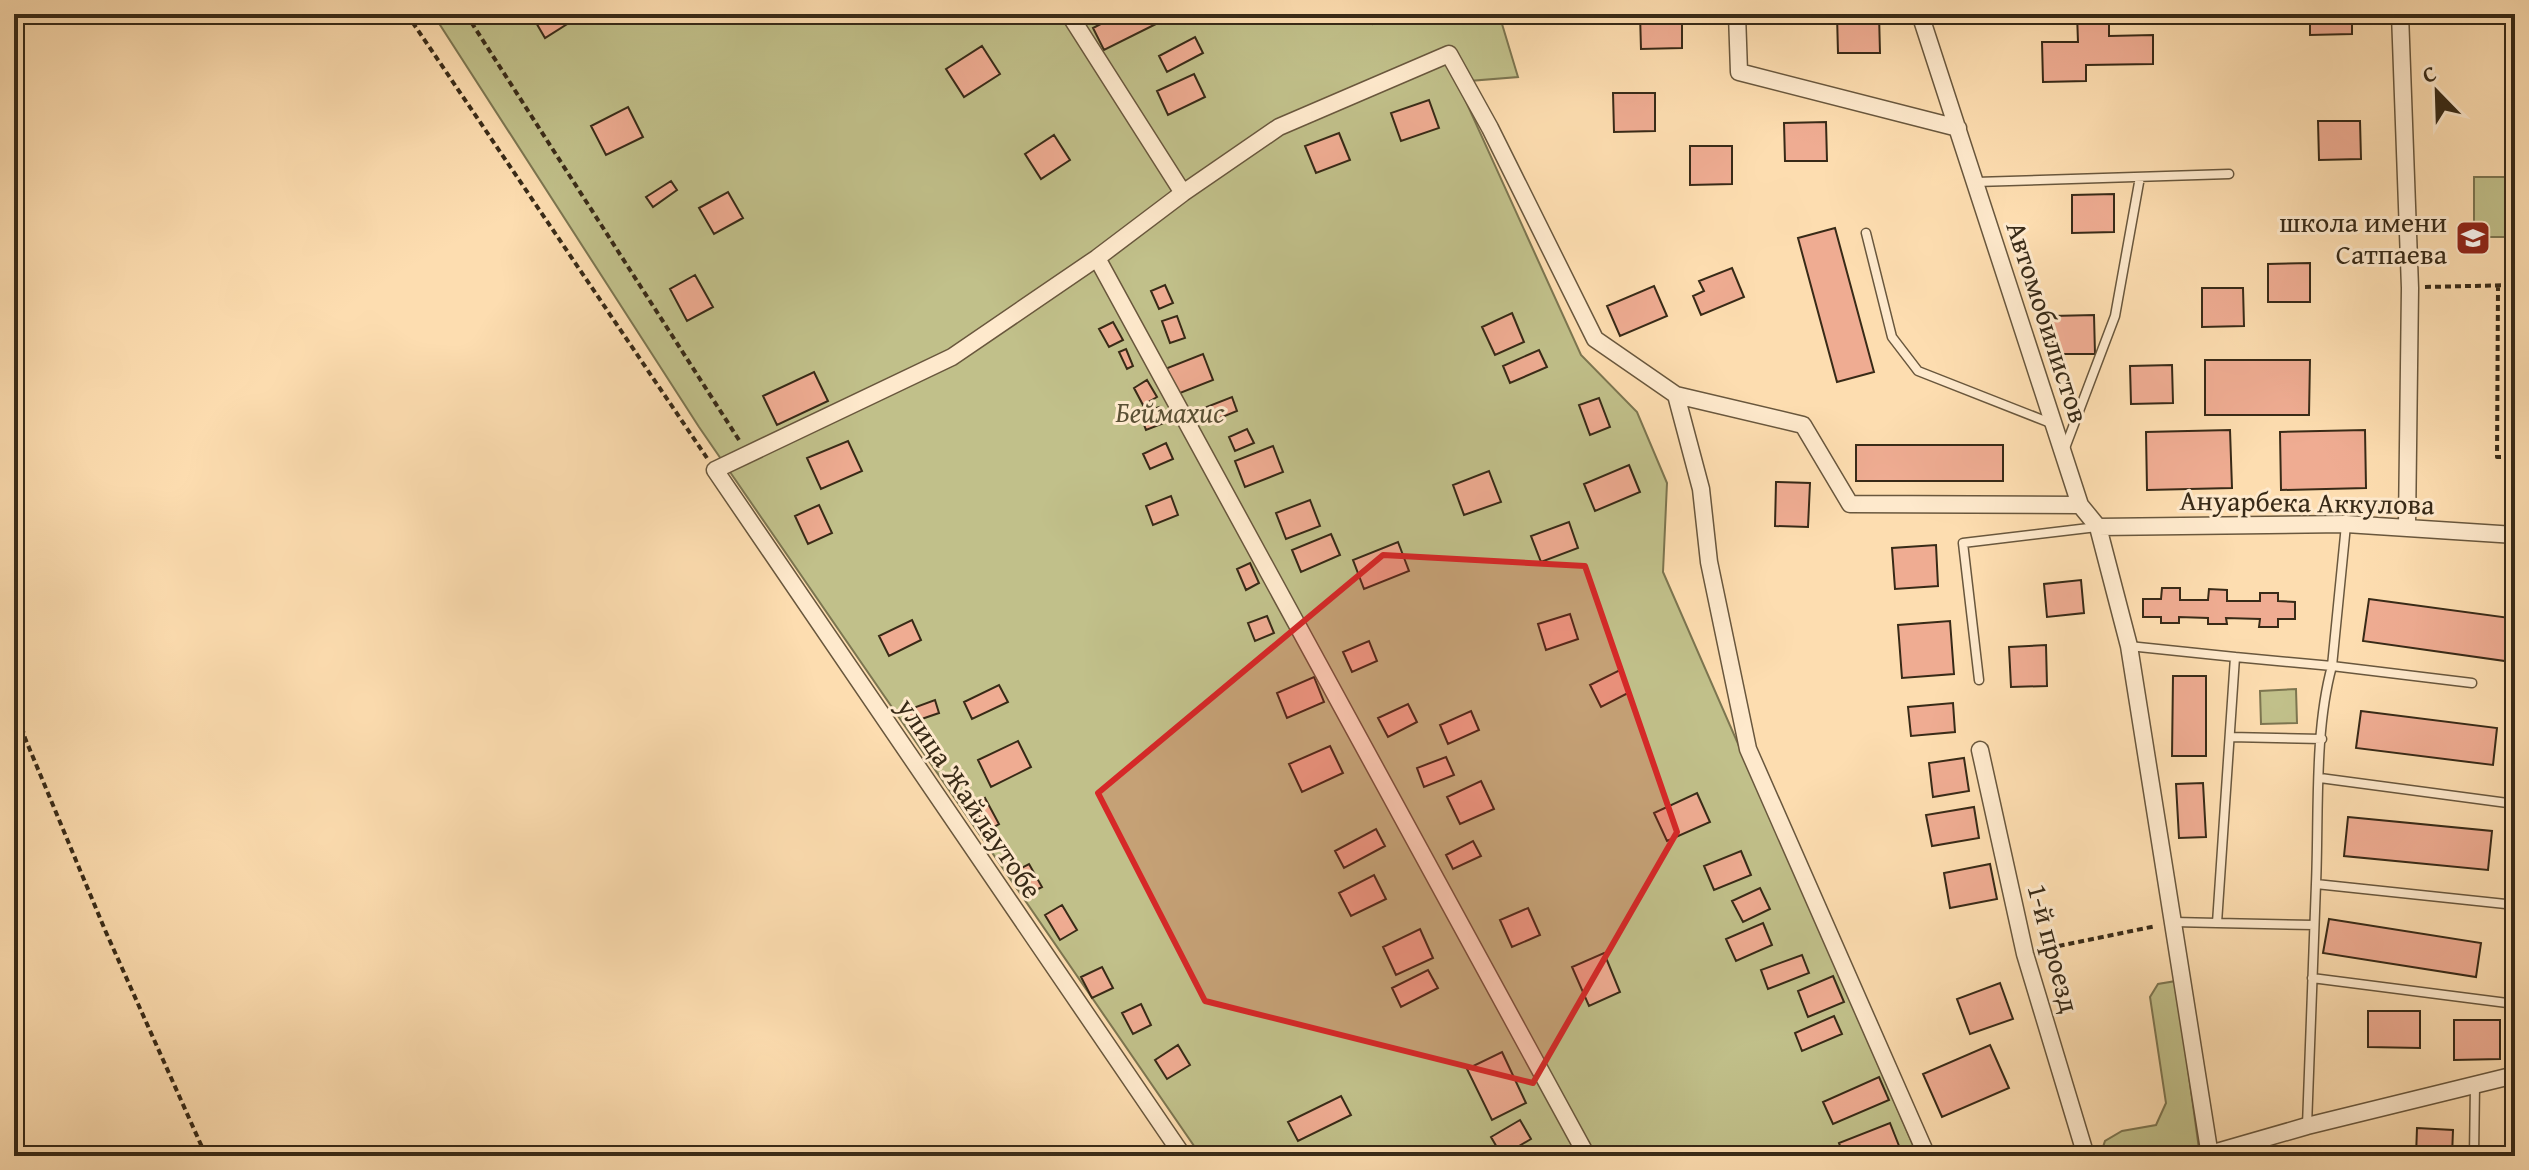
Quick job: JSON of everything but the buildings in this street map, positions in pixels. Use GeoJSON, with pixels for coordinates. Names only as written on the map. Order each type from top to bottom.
{"type":"FeatureCollection","features":[{"type":"Feature","properties":{"kind":"street"},"geometry":{"type":"LineString","coordinates":[[1069,14],[1183,193]]}},
{"type":"Feature","properties":{"kind":"street"},"geometry":{"type":"LineString","coordinates":[[1737,14],[1739,72],[1958,128]]}},
{"type":"Feature","properties":{"kind":"street","name":"Автомобилистов"},"geometry":{"type":"LineString","coordinates":[[1920,14],[2080,505],[2098,527]]}},
{"type":"Feature","properties":{"kind":"street"},"geometry":{"type":"LineString","coordinates":[[2400,14],[2410,288],[2407,526]]}},
{"type":"Feature","properties":{"kind":"street"},"geometry":{"type":"LineString","coordinates":[[715,470],[952,357],[1097,258],[1183,193],[1279,127],[1449,54],[1490,128],[1595,339],[1676,395],[1803,425],[1850,504],[2080,505]]}},
{"type":"Feature","properties":{"kind":"street"},"geometry":{"type":"LineString","coordinates":[[1097,258],[1587,1156]]}},
{"type":"Feature","properties":{"kind":"street"},"geometry":{"type":"LineString","coordinates":[[1676,395],[1701,489],[1709,562],[1748,749],[1927,1156]]}},
{"type":"Feature","properties":{"kind":"street","name":"улица Жайлаутобе"},"geometry":{"type":"LineString","coordinates":[[715,470],[1183,1156]]}},
{"type":"Feature","properties":{"kind":"street","name":"Ануарбека Аккулова"},"geometry":{"type":"LineString","coordinates":[[2098,527],[2346,524],[2515,535]]}},
{"type":"Feature","properties":{"kind":"street"},"geometry":{"type":"LineString","coordinates":[[2098,527],[2129,646],[2210,1155],[2307,1126],[2515,1075]]}},
{"type":"Feature","properties":{"kind":"street","name":"1-й проезд"},"geometry":{"type":"LineString","coordinates":[[1980,750],[2025,954],[2086,1156]]}},
{"type":"Feature","properties":{"kind":"lane"},"geometry":{"type":"LineString","coordinates":[[1975,182],[2229,174]]}},
{"type":"Feature","properties":{"kind":"lane"},"geometry":{"type":"LineString","coordinates":[[2063,453],[2115,316],[2140,177]]}},
{"type":"Feature","properties":{"kind":"lane"},"geometry":{"type":"LineString","coordinates":[[1866,233],[1892,337],[1918,371],[2053,424]]}},
{"type":"Feature","properties":{"kind":"lane"},"geometry":{"type":"LineString","coordinates":[[2307,1126],[2322,739],[2346,524]]}},
{"type":"Feature","properties":{"kind":"lane"},"geometry":{"type":"LineString","coordinates":[[1979,680],[1963,543],[2098,527]]}},
{"type":"Feature","properties":{"kind":"lane"},"geometry":{"type":"LineString","coordinates":[[2129,646],[2472,683]]}},
{"type":"Feature","properties":{"kind":"lane"},"geometry":{"type":"LineString","coordinates":[[2217,923],[2235,657]]}},
{"type":"Feature","properties":{"kind":"lane"},"geometry":{"type":"LineString","coordinates":[[2230,737],[2322,739]]}},
{"type":"Feature","properties":{"kind":"lane"},"geometry":{"type":"LineString","coordinates":[[2320,778],[2515,804]]}},
{"type":"Feature","properties":{"kind":"lane"},"geometry":{"type":"LineString","coordinates":[[2316,884],[2515,905]]}},
{"type":"Feature","properties":{"kind":"lane"},"geometry":{"type":"LineString","coordinates":[[2174,922],[2314,925]]}},
{"type":"Feature","properties":{"kind":"lane"},"geometry":{"type":"LineString","coordinates":[[2312,978],[2515,1004]]}},
{"type":"Feature","properties":{"kind":"lane"},"geometry":{"type":"LineString","coordinates":[[2474,1156],[2475,1084]]}},
{"type":"Feature","properties":{"kind":"path"},"geometry":{"type":"LineString","coordinates":[[407,14],[715,470]]}},
{"type":"Feature","properties":{"kind":"path"},"geometry":{"type":"LineString","coordinates":[[466,14],[749,456]]}},
{"type":"Feature","properties":{"kind":"path"},"geometry":{"type":"LineString","coordinates":[[2498,285],[2497,457],[2515,457]]}},
{"type":"Feature","properties":{"kind":"path"},"geometry":{"type":"LineString","coordinates":[[2410,288],[2515,285]]}},
{"type":"Feature","properties":{"kind":"path"},"geometry":{"type":"LineString","coordinates":[[14,698],[25,738],[105,930],[206,1156]]}},
{"type":"Feature","properties":{"kind":"path"},"geometry":{"type":"LineString","coordinates":[[2025,954],[2174,922]]}},
{"type":"Feature","properties":{"kind":"highlighted area"},"geometry":{"type":"Polygon","coordinates":[[[1383,555],[1585,566],[1677,832],[1533,1083],[1205,1001],[1098,793],[1383,555]]]}},
{"type":"Feature","properties":{"kind":"green space","name":"Беймахис"},"geometry":{"type":"Polygon","coordinates":[[[433,14],[1499,14],[1518,77],[1457,82],[1581,355],[1637,412],[1667,483],[1663,572],[1918,1156],[1201,1156],[699,427],[433,14]]]}},
{"type":"Feature","properties":{"kind":"green space"},"geometry":{"type":"Polygon","coordinates":[[[2474,177],[2515,177],[2515,237],[2474,237],[2474,177]]]}},
{"type":"Feature","properties":{"kind":"green space"},"geometry":{"type":"Polygon","coordinates":[[[2296,689],[2297,723],[2261,724],[2260,691],[2296,689]]]}},
{"type":"Feature","properties":{"kind":"green space"},"geometry":{"type":"Polygon","coordinates":[[[2176,981],[2200,1156],[2100,1156],[2105,1141],[2122,1131],[2156,1125],[2166,1103],[2150,997],[2158,984],[2176,981]]]}},
{"type":"Feature","properties":{"kind":"place","name":"школа имени Сатпаева"},"geometry":{"type":"Point","coordinates":[2473,238]}}]}
